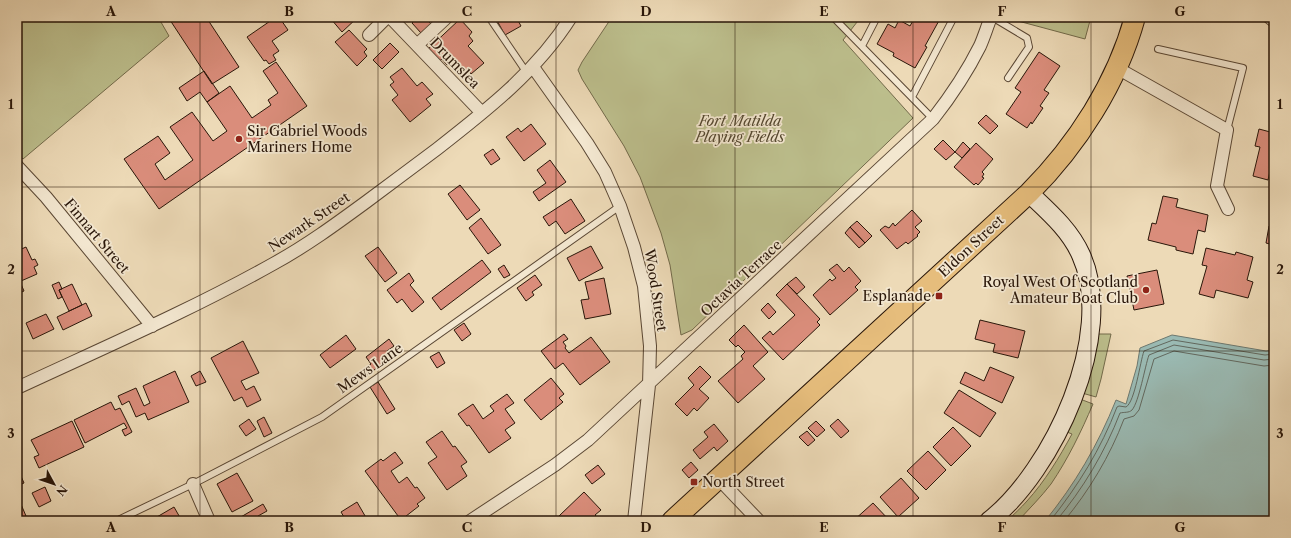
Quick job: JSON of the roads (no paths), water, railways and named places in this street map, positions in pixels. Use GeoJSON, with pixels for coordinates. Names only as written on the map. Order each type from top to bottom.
{"type":"FeatureCollection","features":[{"type":"Feature","properties":{"kind":"main road","name":"Eldon Street"},"geometry":{"type":"LineString","coordinates":[[672,521],[1048,174],[1087,121],[1117,68],[1131,32],[1135,17]]}},
{"type":"Feature","properties":{"kind":"street"},"geometry":{"type":"LineString","coordinates":[[369,35],[389,17]]}},
{"type":"Feature","properties":{"kind":"street","name":"Drumslea"},"geometry":{"type":"LineString","coordinates":[[389,17],[482,113]]}},
{"type":"Feature","properties":{"kind":"street"},"geometry":{"type":"LineString","coordinates":[[417,45],[447,17]]}},
{"type":"Feature","properties":{"kind":"street","name":"Newark Street"},"geometry":{"type":"LineString","coordinates":[[17,388],[152,326],[274,264],[307,244],[415,165],[482,113],[530,70],[557,38],[571,17]]}},
{"type":"Feature","properties":{"kind":"street","name":"Octavia Terrace"},"geometry":{"type":"LineString","coordinates":[[470,521],[554,466],[588,440],[649,385],[933,119],[948,100],[965,74],[980,45],[991,17]]}},
{"type":"Feature","properties":{"kind":"street"},"geometry":{"type":"LineString","coordinates":[[1269,17],[1274,21]]}},
{"type":"Feature","properties":{"kind":"street"},"geometry":{"type":"LineString","coordinates":[[1117,68],[1227,130],[1217,186],[1228,208]]}},
{"type":"Feature","properties":{"kind":"street","name":"Wood Street"},"geometry":{"type":"LineString","coordinates":[[530,70],[588,143],[605,172],[620,206],[634,247],[644,286],[650,346],[649,385],[634,521]]}},
{"type":"Feature","properties":{"kind":"street","name":"Finnart Street"},"geometry":{"type":"LineString","coordinates":[[17,166],[46,197],[152,326]]}},
{"type":"Feature","properties":{"kind":"street"},"geometry":{"type":"LineString","coordinates":[[989,521],[1023,487],[1043,459],[1058,432],[1067,413],[1081,373],[1092,320],[1092,297],[1082,256],[1071,236],[1057,219],[1029,193]]}},
{"type":"Feature","properties":{"kind":"street"},"geometry":{"type":"LineString","coordinates":[[719,479],[758,521]]}},
{"type":"Feature","properties":{"kind":"street"},"geometry":{"type":"LineString","coordinates":[[193,484],[209,521]]}},
{"type":"Feature","properties":{"kind":"lane"},"geometry":{"type":"LineString","coordinates":[[489,17],[530,70]]}},
{"type":"Feature","properties":{"kind":"lane"},"geometry":{"type":"LineString","coordinates":[[833,17],[933,119]]}},
{"type":"Feature","properties":{"kind":"lane"},"geometry":{"type":"LineString","coordinates":[[862,46],[877,17]]}},
{"type":"Feature","properties":{"kind":"lane"},"geometry":{"type":"LineString","coordinates":[[912,97],[954,17]]}},
{"type":"Feature","properties":{"kind":"lane"},"geometry":{"type":"LineString","coordinates":[[991,17],[1027,38],[1029,42],[1029,47],[1008,78]]}},
{"type":"Feature","properties":{"kind":"lane"},"geometry":{"type":"LineString","coordinates":[[1158,49],[1242,68],[1227,130]]}},
{"type":"Feature","properties":{"kind":"lane","name":"Mews Lane"},"geometry":{"type":"LineString","coordinates":[[116,521],[193,484],[322,417],[620,206]]}},
{"type":"Feature","properties":{"kind":"water"},"geometry":{"type":"Polygon","coordinates":[[[1172,335],[1266,351],[1274,350],[1274,521],[1045,521],[1085,464],[1102,433],[1116,400],[1126,404],[1137,366],[1140,348],[1172,335]]]}},
{"type":"Feature","properties":{"kind":"place","name":"Sir Gabriel Woods Mariners Home"},"geometry":{"type":"Point","coordinates":[239,139]}},
{"type":"Feature","properties":{"kind":"place","name":"Royal West Of Scotland Amateur Boat Club"},"geometry":{"type":"Point","coordinates":[1146,290]}},
{"type":"Feature","properties":{"kind":"place","name":"Esplanade"},"geometry":{"type":"Point","coordinates":[939,296]}},
{"type":"Feature","properties":{"kind":"place","name":"North Street"},"geometry":{"type":"Point","coordinates":[694,482]}},
{"type":"Feature","properties":{"kind":"park label","name":"Fort Matilda Playing Fields"},"geometry":{"type":"Point","coordinates":[740,130]}}]}
